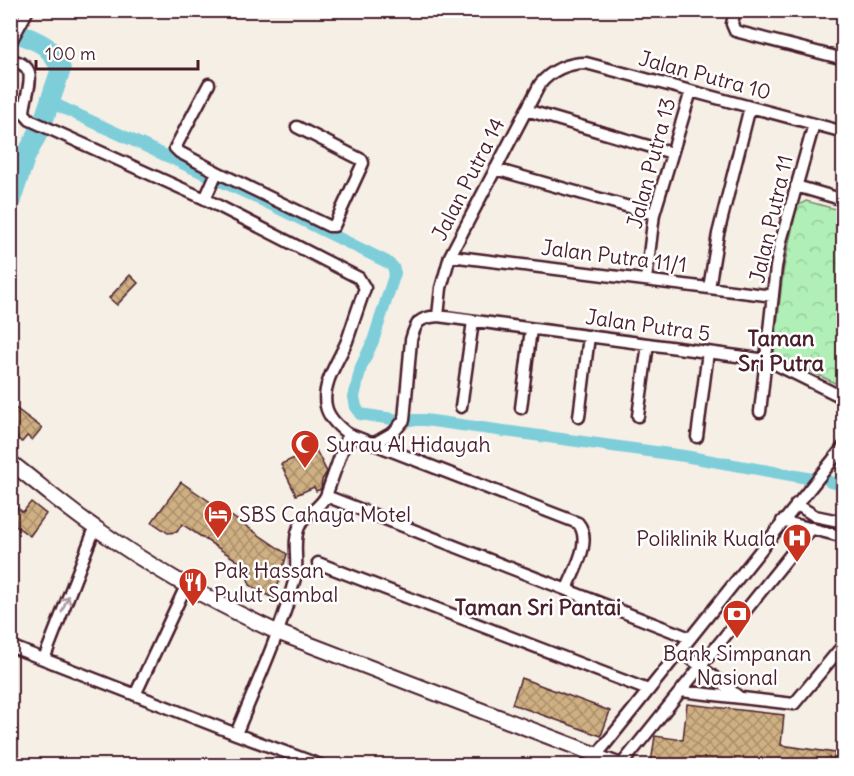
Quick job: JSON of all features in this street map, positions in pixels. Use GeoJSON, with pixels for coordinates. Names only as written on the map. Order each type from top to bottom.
{"type":"FeatureCollection","features":[{"type":"Feature","properties":{"kind":"main road"},"geometry":{"type":"LineString","coordinates":[[10,462],[95,528],[186,586],[277,632],[592,760]]}},
{"type":"Feature","properties":{"kind":"street"},"geometry":{"type":"LineString","coordinates":[[10,43],[28,10]]}},
{"type":"Feature","properties":{"kind":"street"},"geometry":{"type":"LineString","coordinates":[[735,10],[732,24],[735,31],[843,59]]}},
{"type":"Feature","properties":{"kind":"street"},"geometry":{"type":"LineString","coordinates":[[10,60],[22,63],[29,70],[30,78],[24,113],[28,118],[205,199],[360,278],[365,288],[346,342],[328,383],[325,405],[328,411],[341,429],[348,434],[578,523],[585,535],[583,547],[567,589]]}},
{"type":"Feature","properties":{"kind":"street","name":"Jalan Putra 10"},"geometry":{"type":"LineString","coordinates":[[556,69],[586,63],[843,132]]}},
{"type":"Feature","properties":{"kind":"street","name":"Jalan Putra 14"},"geometry":{"type":"LineString","coordinates":[[438,316],[441,288],[450,256],[540,84],[556,69]]}},
{"type":"Feature","properties":{"kind":"street"},"geometry":{"type":"LineString","coordinates":[[209,84],[176,148],[179,152],[215,177],[329,226],[334,226],[363,163],[362,160],[297,127]]}},
{"type":"Feature","properties":{"kind":"street","name":"Jalan Putra 13"},"geometry":{"type":"LineString","coordinates":[[646,280],[654,214],[691,91]]}},
{"type":"Feature","properties":{"kind":"street"},"geometry":{"type":"LineString","coordinates":[[709,288],[718,234],[750,107]]}},
{"type":"Feature","properties":{"kind":"street"},"geometry":{"type":"LineString","coordinates":[[526,110],[672,153]]}},
{"type":"Feature","properties":{"kind":"street","name":"Jalan Putra 11"},"geometry":{"type":"LineString","coordinates":[[760,412],[781,241],[814,124]]}},
{"type":"Feature","properties":{"kind":"street"},"geometry":{"type":"LineString","coordinates":[[495,169],[654,214]]}},
{"type":"Feature","properties":{"kind":"street"},"geometry":{"type":"LineString","coordinates":[[205,199],[215,177]]}},
{"type":"Feature","properties":{"kind":"street"},"geometry":{"type":"LineString","coordinates":[[796,186],[843,200]]}},
{"type":"Feature","properties":{"kind":"street","name":"Jalan Putra 11/1"},"geometry":{"type":"LineString","coordinates":[[450,256],[773,296]]}},
{"type":"Feature","properties":{"kind":"street"},"geometry":{"type":"LineString","coordinates":[[373,444],[394,432],[404,420],[414,328],[425,317],[438,316]]}},
{"type":"Feature","properties":{"kind":"street","name":"Jalan Putra 5"},"geometry":{"type":"LineString","coordinates":[[438,316],[767,360],[843,398]]}},
{"type":"Feature","properties":{"kind":"street"},"geometry":{"type":"LineString","coordinates":[[461,407],[473,321]]}},
{"type":"Feature","properties":{"kind":"street"},"geometry":{"type":"LineString","coordinates":[[521,408],[531,329]]}},
{"type":"Feature","properties":{"kind":"street"},"geometry":{"type":"LineString","coordinates":[[579,417],[590,336]]}},
{"type":"Feature","properties":{"kind":"street"},"geometry":{"type":"LineString","coordinates":[[638,416],[648,344]]}},
{"type":"Feature","properties":{"kind":"street"},"geometry":{"type":"LineString","coordinates":[[697,437],[708,352]]}},
{"type":"Feature","properties":{"kind":"street"},"geometry":{"type":"LineString","coordinates":[[236,734],[277,632],[296,573],[296,534],[304,518],[323,502],[348,434]]}},
{"type":"Feature","properties":{"kind":"street"},"geometry":{"type":"LineString","coordinates":[[812,528],[624,765],[592,760],[843,446]]}},
{"type":"Feature","properties":{"kind":"street"},"geometry":{"type":"LineString","coordinates":[[326,496],[690,638]]}},
{"type":"Feature","properties":{"kind":"street"},"geometry":{"type":"LineString","coordinates":[[796,504],[815,516],[843,522]]}},
{"type":"Feature","properties":{"kind":"street"},"geometry":{"type":"LineString","coordinates":[[782,521],[843,537]]}},
{"type":"Feature","properties":{"kind":"street"},"geometry":{"type":"LineString","coordinates":[[44,659],[95,528]]}},
{"type":"Feature","properties":{"kind":"street"},"geometry":{"type":"LineString","coordinates":[[318,563],[648,690]]}},
{"type":"Feature","properties":{"kind":"street"},"geometry":{"type":"LineString","coordinates":[[135,694],[186,586]]}},
{"type":"Feature","properties":{"kind":"street"},"geometry":{"type":"LineString","coordinates":[[681,691],[794,704],[843,644]]}},
{"type":"Feature","properties":{"kind":"street"},"geometry":{"type":"LineString","coordinates":[[10,646],[236,734],[323,765]]}},
{"type":"Feature","properties":{"kind":"street"},"geometry":{"type":"LineString","coordinates":[[680,650],[740,698]]}},
{"type":"Feature","properties":{"kind":"green space"},"geometry":{"type":"Polygon","coordinates":[[[806,201],[843,211],[843,387],[774,353],[783,272],[797,206],[806,201]]]}},
{"type":"Feature","properties":{"kind":"building"},"geometry":{"type":"Polygon","coordinates":[[[130,275],[138,283],[117,305],[109,298],[130,275]]]}},
{"type":"Feature","properties":{"kind":"building"},"geometry":{"type":"Polygon","coordinates":[[[10,404],[42,428],[32,440],[27,436],[22,442],[10,433],[10,404]]]}},
{"type":"Feature","properties":{"kind":"building","name":"Surau Al Hidayah"},"geometry":{"type":"Polygon","coordinates":[[[309,442],[312,450],[315,448],[327,472],[322,480],[321,489],[316,491],[314,487],[296,495],[281,464],[301,455],[298,448],[309,442]]]}},
{"type":"Feature","properties":{"kind":"building"},"geometry":{"type":"Polygon","coordinates":[[[181,482],[287,554],[274,599],[250,585],[248,579],[253,571],[182,524],[177,532],[168,533],[152,522],[181,482]]]}},
{"type":"Feature","properties":{"kind":"building"},"geometry":{"type":"Polygon","coordinates":[[[10,502],[23,512],[31,502],[46,514],[30,536],[10,522],[10,502]]]}},
{"type":"Feature","properties":{"kind":"building"},"geometry":{"type":"Polygon","coordinates":[[[521,678],[610,711],[601,736],[512,704],[521,678]]]}},
{"type":"Feature","properties":{"kind":"building"},"geometry":{"type":"Polygon","coordinates":[[[687,704],[784,715],[781,745],[835,753],[833,765],[667,765],[651,763],[655,736],[683,740],[687,704]]]}},
{"type":"Feature","properties":{"kind":"waterway"},"geometry":{"type":"LineString","coordinates":[[20,34],[45,46],[61,69],[43,122]]}},
{"type":"Feature","properties":{"kind":"waterway"},"geometry":{"type":"LineString","coordinates":[[50,102],[270,204],[393,267],[395,273],[373,341],[361,367],[354,397],[360,414],[399,420]]}},
{"type":"Feature","properties":{"kind":"waterway"},"geometry":{"type":"LineString","coordinates":[[10,203],[25,158],[39,131]]}},
{"type":"Feature","properties":{"kind":"waterway"},"geometry":{"type":"LineString","coordinates":[[408,420],[425,420],[684,456],[813,479]]}},
{"type":"Feature","properties":{"kind":"waterway"},"geometry":{"type":"LineString","coordinates":[[830,482],[844,485]]}},
{"type":"Feature","properties":{"kind":"place","name":"Surau Al Hidayah"},"geometry":{"type":"Point","coordinates":[305,470]}},
{"type":"Feature","properties":{"kind":"place","name":"SBS Cahaya Motel"},"geometry":{"type":"Point","coordinates":[218,540]}},
{"type":"Feature","properties":{"kind":"place","name":"Poliklinik Kuala"},"geometry":{"type":"Point","coordinates":[797,564]}},
{"type":"Feature","properties":{"kind":"place","name":"Pak Hassan Pulut Sambal"},"geometry":{"type":"Point","coordinates":[193,608]}},
{"type":"Feature","properties":{"kind":"place","name":"Bank Simpanan Nasional"},"geometry":{"type":"Point","coordinates":[737,640]}},
{"type":"Feature","properties":{"kind":"district","name":"Taman Sri Putra"},"geometry":{"type":"Point","coordinates":[781,350]}},
{"type":"Feature","properties":{"kind":"district","name":"Taman Sri Pantai"},"geometry":{"type":"Point","coordinates":[538,607]}}]}
